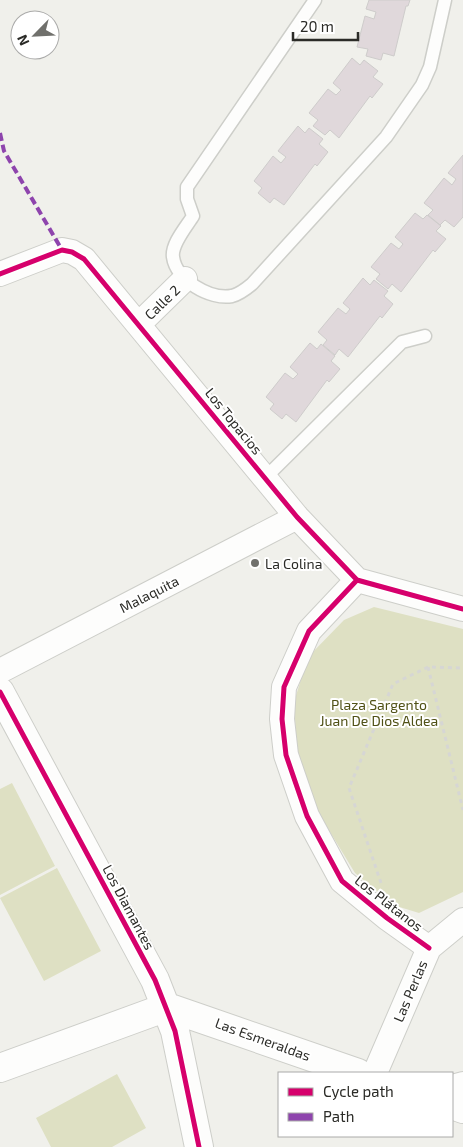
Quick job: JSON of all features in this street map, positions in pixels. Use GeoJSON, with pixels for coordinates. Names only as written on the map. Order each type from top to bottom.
{"type":"FeatureCollection","features":[{"type":"Feature","properties":{"kind":"street","name":"Los Topacios"},"geometry":{"type":"LineString","coordinates":[[0,274],[62,250],[72,252],[84,259],[297,517],[357,580]]}},
{"type":"Feature","properties":{"kind":"street","name":"Calle 2"},"geometry":{"type":"LineString","coordinates":[[139,324],[185,280]]}},
{"type":"Feature","properties":{"kind":"street","name":"Malaquita"},"geometry":{"type":"LineString","coordinates":[[0,672],[297,517]]}},
{"type":"Feature","properties":{"kind":"street"},"geometry":{"type":"LineString","coordinates":[[357,580],[463,609]]}},
{"type":"Feature","properties":{"kind":"street","name":"Los Plátanos"},"geometry":{"type":"LineString","coordinates":[[357,580],[309,631],[284,686],[282,719],[286,755],[307,816],[342,880],[387,918],[429,948]]}},
{"type":"Feature","properties":{"kind":"street","name":"Los Diamantes"},"geometry":{"type":"LineString","coordinates":[[0,692],[153,976],[167,1007],[199,1147]]}},
{"type":"Feature","properties":{"kind":"street","name":"Las Perlas"},"geometry":{"type":"LineString","coordinates":[[374,1072],[429,948],[463,920]]}},
{"type":"Feature","properties":{"kind":"street"},"geometry":{"type":"LineString","coordinates":[[0,1068],[167,1007]]}},
{"type":"Feature","properties":{"kind":"street","name":"Las Esmeraldas"},"geometry":{"type":"LineString","coordinates":[[167,1007],[355,1072]]}},
{"type":"Feature","properties":{"kind":"lane"},"geometry":{"type":"LineString","coordinates":[[315,0],[187,187],[187,199],[193,216],[174,247],[173,256],[185,280],[209,293],[220,296],[232,296],[242,292],[252,284],[386,137],[422,85],[430,67],[445,0]]}},
{"type":"Feature","properties":{"kind":"lane"},"geometry":{"type":"LineString","coordinates":[[265,478],[402,342],[425,336]]}},
{"type":"Feature","properties":{"kind":"path"},"geometry":{"type":"LineString","coordinates":[[387,918],[380,878],[349,788],[393,684],[428,667],[463,668]]}},
{"type":"Feature","properties":{"kind":"path"},"geometry":{"type":"LineString","coordinates":[[428,667],[463,810]]}},
{"type":"Feature","properties":{"kind":"green space","name":"Plaza Sargento Juan De Dios Aldea"},"geometry":{"type":"Polygon","coordinates":[[[374,607],[463,629],[463,892],[419,913],[393,905],[355,873],[313,804],[297,752],[294,702],[308,657],[344,620],[374,607]]]}},
{"type":"Feature","properties":{"kind":"green space"},"geometry":{"type":"Polygon","coordinates":[[[12,783],[55,866],[0,895],[0,789],[12,783]]]}},
{"type":"Feature","properties":{"kind":"green space"},"geometry":{"type":"Polygon","coordinates":[[[57,868],[101,951],[44,981],[0,898],[57,868]]]}},
{"type":"Feature","properties":{"kind":"green space"},"geometry":{"type":"Polygon","coordinates":[[[117,1074],[146,1128],[112,1147],[51,1147],[36,1118],[117,1074]]]}},
{"type":"Feature","properties":{"kind":"building"},"geometry":{"type":"Polygon","coordinates":[[[369,0],[410,0],[408,6],[406,6],[394,56],[383,53],[381,60],[366,56],[368,49],[357,47],[365,16],[374,19],[376,12],[366,9],[369,0]]]}},
{"type":"Feature","properties":{"kind":"building"},"geometry":{"type":"Polygon","coordinates":[[[352,58],[360,65],[364,60],[378,71],[373,77],[383,84],[372,98],[370,96],[339,138],[330,130],[325,135],[313,126],[318,120],[309,113],[328,89],[336,95],[341,90],[333,83],[352,58]]]}},
{"type":"Feature","properties":{"kind":"building"},"geometry":{"type":"Polygon","coordinates":[[[298,126],[305,133],[309,128],[323,139],[319,144],[328,152],[317,166],[315,164],[284,205],[274,198],[270,203],[258,193],[262,188],[254,181],[273,156],[281,163],[286,157],[278,151],[298,126]]]}},
{"type":"Feature","properties":{"kind":"building"},"geometry":{"type":"Polygon","coordinates":[[[463,155],[463,217],[454,227],[445,220],[440,225],[428,215],[433,210],[424,203],[444,178],[452,185],[456,179],[448,173],[463,155]]]}},
{"type":"Feature","properties":{"kind":"building"},"geometry":{"type":"Polygon","coordinates":[[[415,213],[423,219],[427,215],[441,226],[436,231],[446,239],[435,252],[433,250],[401,292],[392,284],[388,289],[376,279],[380,274],[371,267],[391,243],[399,249],[403,244],[395,237],[415,213]]]}},
{"type":"Feature","properties":{"kind":"building"},"geometry":{"type":"Polygon","coordinates":[[[363,278],[370,285],[374,280],[388,291],[384,296],[393,304],[382,318],[380,316],[348,357],[339,349],[335,355],[323,345],[327,340],[318,332],[338,308],[346,314],[350,309],[343,303],[363,278]]]}},
{"type":"Feature","properties":{"kind":"building"},"geometry":{"type":"Polygon","coordinates":[[[310,343],[317,349],[321,344],[335,356],[331,361],[340,369],[329,382],[327,380],[296,422],[286,414],[282,419],[270,409],[274,404],[266,397],[285,373],[293,379],[298,374],[290,367],[310,343]]]}},
{"type":"Feature","properties":{"kind":"marked path"},"geometry":{"type":"LineString","coordinates":[[0,133],[4,151],[62,250]]}},
{"type":"Feature","properties":{"kind":"cycle path"},"geometry":{"type":"LineString","coordinates":[[0,274],[62,250],[72,252],[84,259],[297,517],[357,580],[463,609]]}},
{"type":"Feature","properties":{"kind":"cycle path"},"geometry":{"type":"LineString","coordinates":[[357,580],[309,631],[284,687],[282,719],[286,755],[307,816],[342,881],[387,918],[429,948]]}},
{"type":"Feature","properties":{"kind":"cycle path"},"geometry":{"type":"LineString","coordinates":[[0,692],[155,980],[175,1031],[199,1147]]}},
{"type":"Feature","properties":{"kind":"place","name":"La Colina"},"geometry":{"type":"Point","coordinates":[255,563]}}]}
